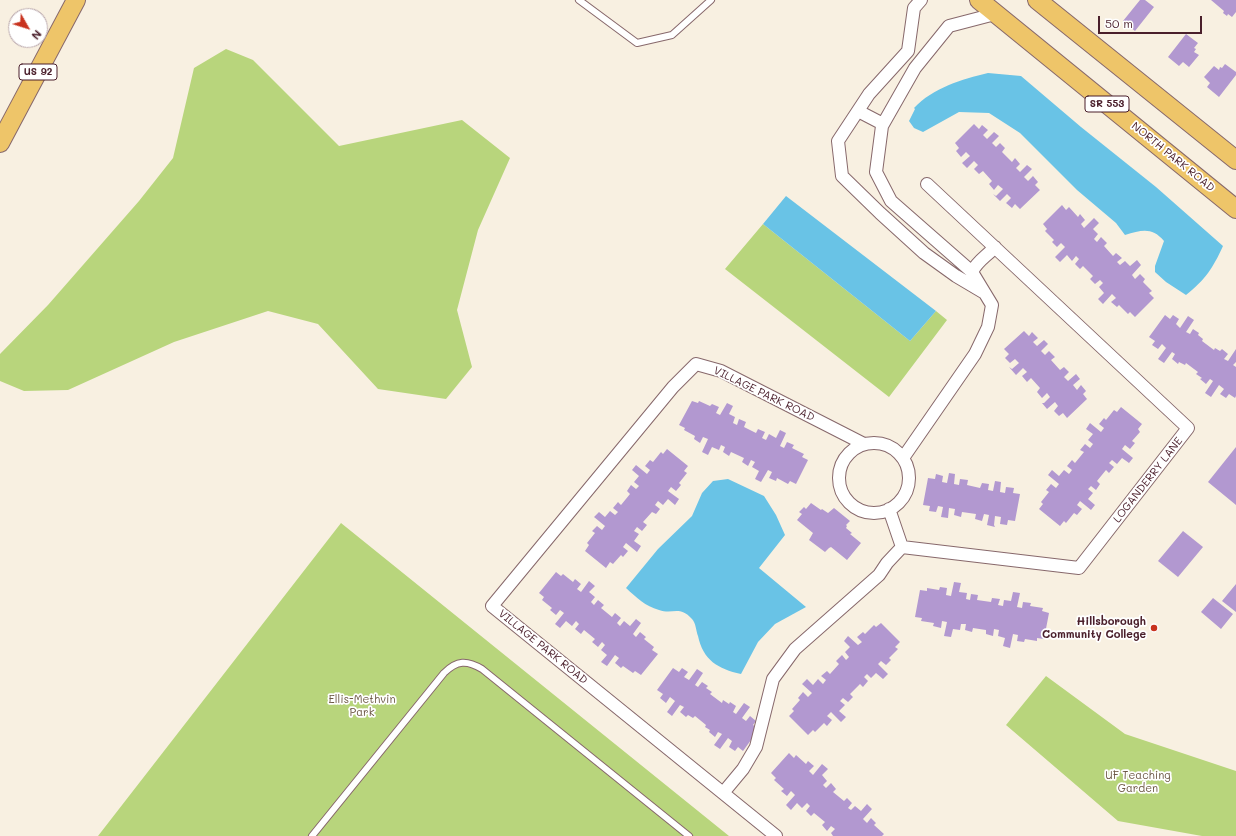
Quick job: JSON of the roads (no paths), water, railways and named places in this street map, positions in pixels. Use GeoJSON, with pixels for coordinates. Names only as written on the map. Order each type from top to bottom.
{"type":"FeatureCollection","features":[{"type":"Feature","properties":{"kind":"main road","name":"US 92"},"geometry":{"type":"LineString","coordinates":[[0,143],[76,0]]}},
{"type":"Feature","properties":{"kind":"main road","name":"NORTH PARK ROAD"},"geometry":{"type":"LineString","coordinates":[[979,0],[1236,209]]}},
{"type":"Feature","properties":{"kind":"main road"},"geometry":{"type":"LineString","coordinates":[[1037,0],[1236,160]]}},
{"type":"Feature","properties":{"kind":"street"},"geometry":{"type":"LineString","coordinates":[[920,0],[914,8],[908,51],[869,94],[838,141],[842,176],[924,253],[956,276],[984,292]]}},
{"type":"Feature","properties":{"kind":"street"},"geometry":{"type":"LineString","coordinates":[[864,444],[858,446],[849,453],[842,463],[839,474],[840,486],[844,496],[852,505],[862,511],[873,513],[884,512],[895,506],[903,498],[908,488],[909,476],[907,464],[903,458],[974,354],[988,327],[992,306],[972,272],[891,201],[876,172],[884,124],[915,68],[949,26],[996,14]]}},
{"type":"Feature","properties":{"kind":"street"},"geometry":{"type":"LineString","coordinates":[[908,51],[921,61]]}},
{"type":"Feature","properties":{"kind":"street"},"geometry":{"type":"LineString","coordinates":[[858,111],[884,124]]}},
{"type":"Feature","properties":{"kind":"street","name":"LOGANDERRY LANE"},"geometry":{"type":"LineString","coordinates":[[902,547],[1079,568],[1188,428],[927,184]]}},
{"type":"Feature","properties":{"kind":"street"},"geometry":{"type":"LineString","coordinates":[[875,208],[888,195]]}},
{"type":"Feature","properties":{"kind":"street"},"geometry":{"type":"LineString","coordinates":[[972,272],[981,259],[990,253],[995,247]]}},
{"type":"Feature","properties":{"kind":"street","name":"VILLAGE PARK ROAD"},"geometry":{"type":"LineString","coordinates":[[723,793],[492,606],[673,387],[696,364],[721,371],[864,444],[881,443],[892,447],[903,458]]}},
{"type":"Feature","properties":{"kind":"street"},"geometry":{"type":"LineString","coordinates":[[776,836],[723,793],[743,769],[756,747],[773,679],[794,649],[879,575],[887,563],[902,547],[889,509]]}},
{"type":"Feature","properties":{"kind":"lane"},"geometry":{"type":"LineString","coordinates":[[579,0],[637,43],[672,35],[710,0]]}},
{"type":"Feature","properties":{"kind":"lane"},"geometry":{"type":"LineString","coordinates":[[312,836],[444,673],[456,664],[469,662],[482,669],[688,836]]}},
{"type":"Feature","properties":{"kind":"water"},"geometry":{"type":"Polygon","coordinates":[[[988,73],[1021,76],[1081,127],[1156,187],[1223,246],[1216,261],[1203,279],[1186,295],[1166,282],[1155,272],[1155,266],[1164,241],[1160,237],[1155,233],[1146,231],[1125,235],[1116,223],[1077,190],[1020,133],[989,113],[959,112],[923,132],[914,128],[909,121],[915,109],[914,108],[930,95],[958,81],[988,73]]]}},
{"type":"Feature","properties":{"kind":"water"},"geometry":{"type":"Polygon","coordinates":[[[786,196],[936,311],[910,341],[763,224],[786,196]]]}},
{"type":"Feature","properties":{"kind":"water"},"geometry":{"type":"Polygon","coordinates":[[[728,479],[764,496],[776,515],[785,535],[759,568],[806,607],[775,624],[758,642],[741,674],[719,666],[708,657],[700,644],[692,619],[683,612],[664,611],[649,606],[626,588],[658,549],[692,516],[702,493],[713,481],[728,479]]]}},
{"type":"Feature","properties":{"kind":"place","name":"Hillsborough Community College"},"geometry":{"type":"Point","coordinates":[1154,628]}},
{"type":"Feature","properties":{"kind":"park label","name":"Ellis-Methvin Park"},"geometry":{"type":"Point","coordinates":[362,706]}},
{"type":"Feature","properties":{"kind":"park label","name":"UF Teaching Garden"},"geometry":{"type":"Point","coordinates":[1138,782]}}]}
